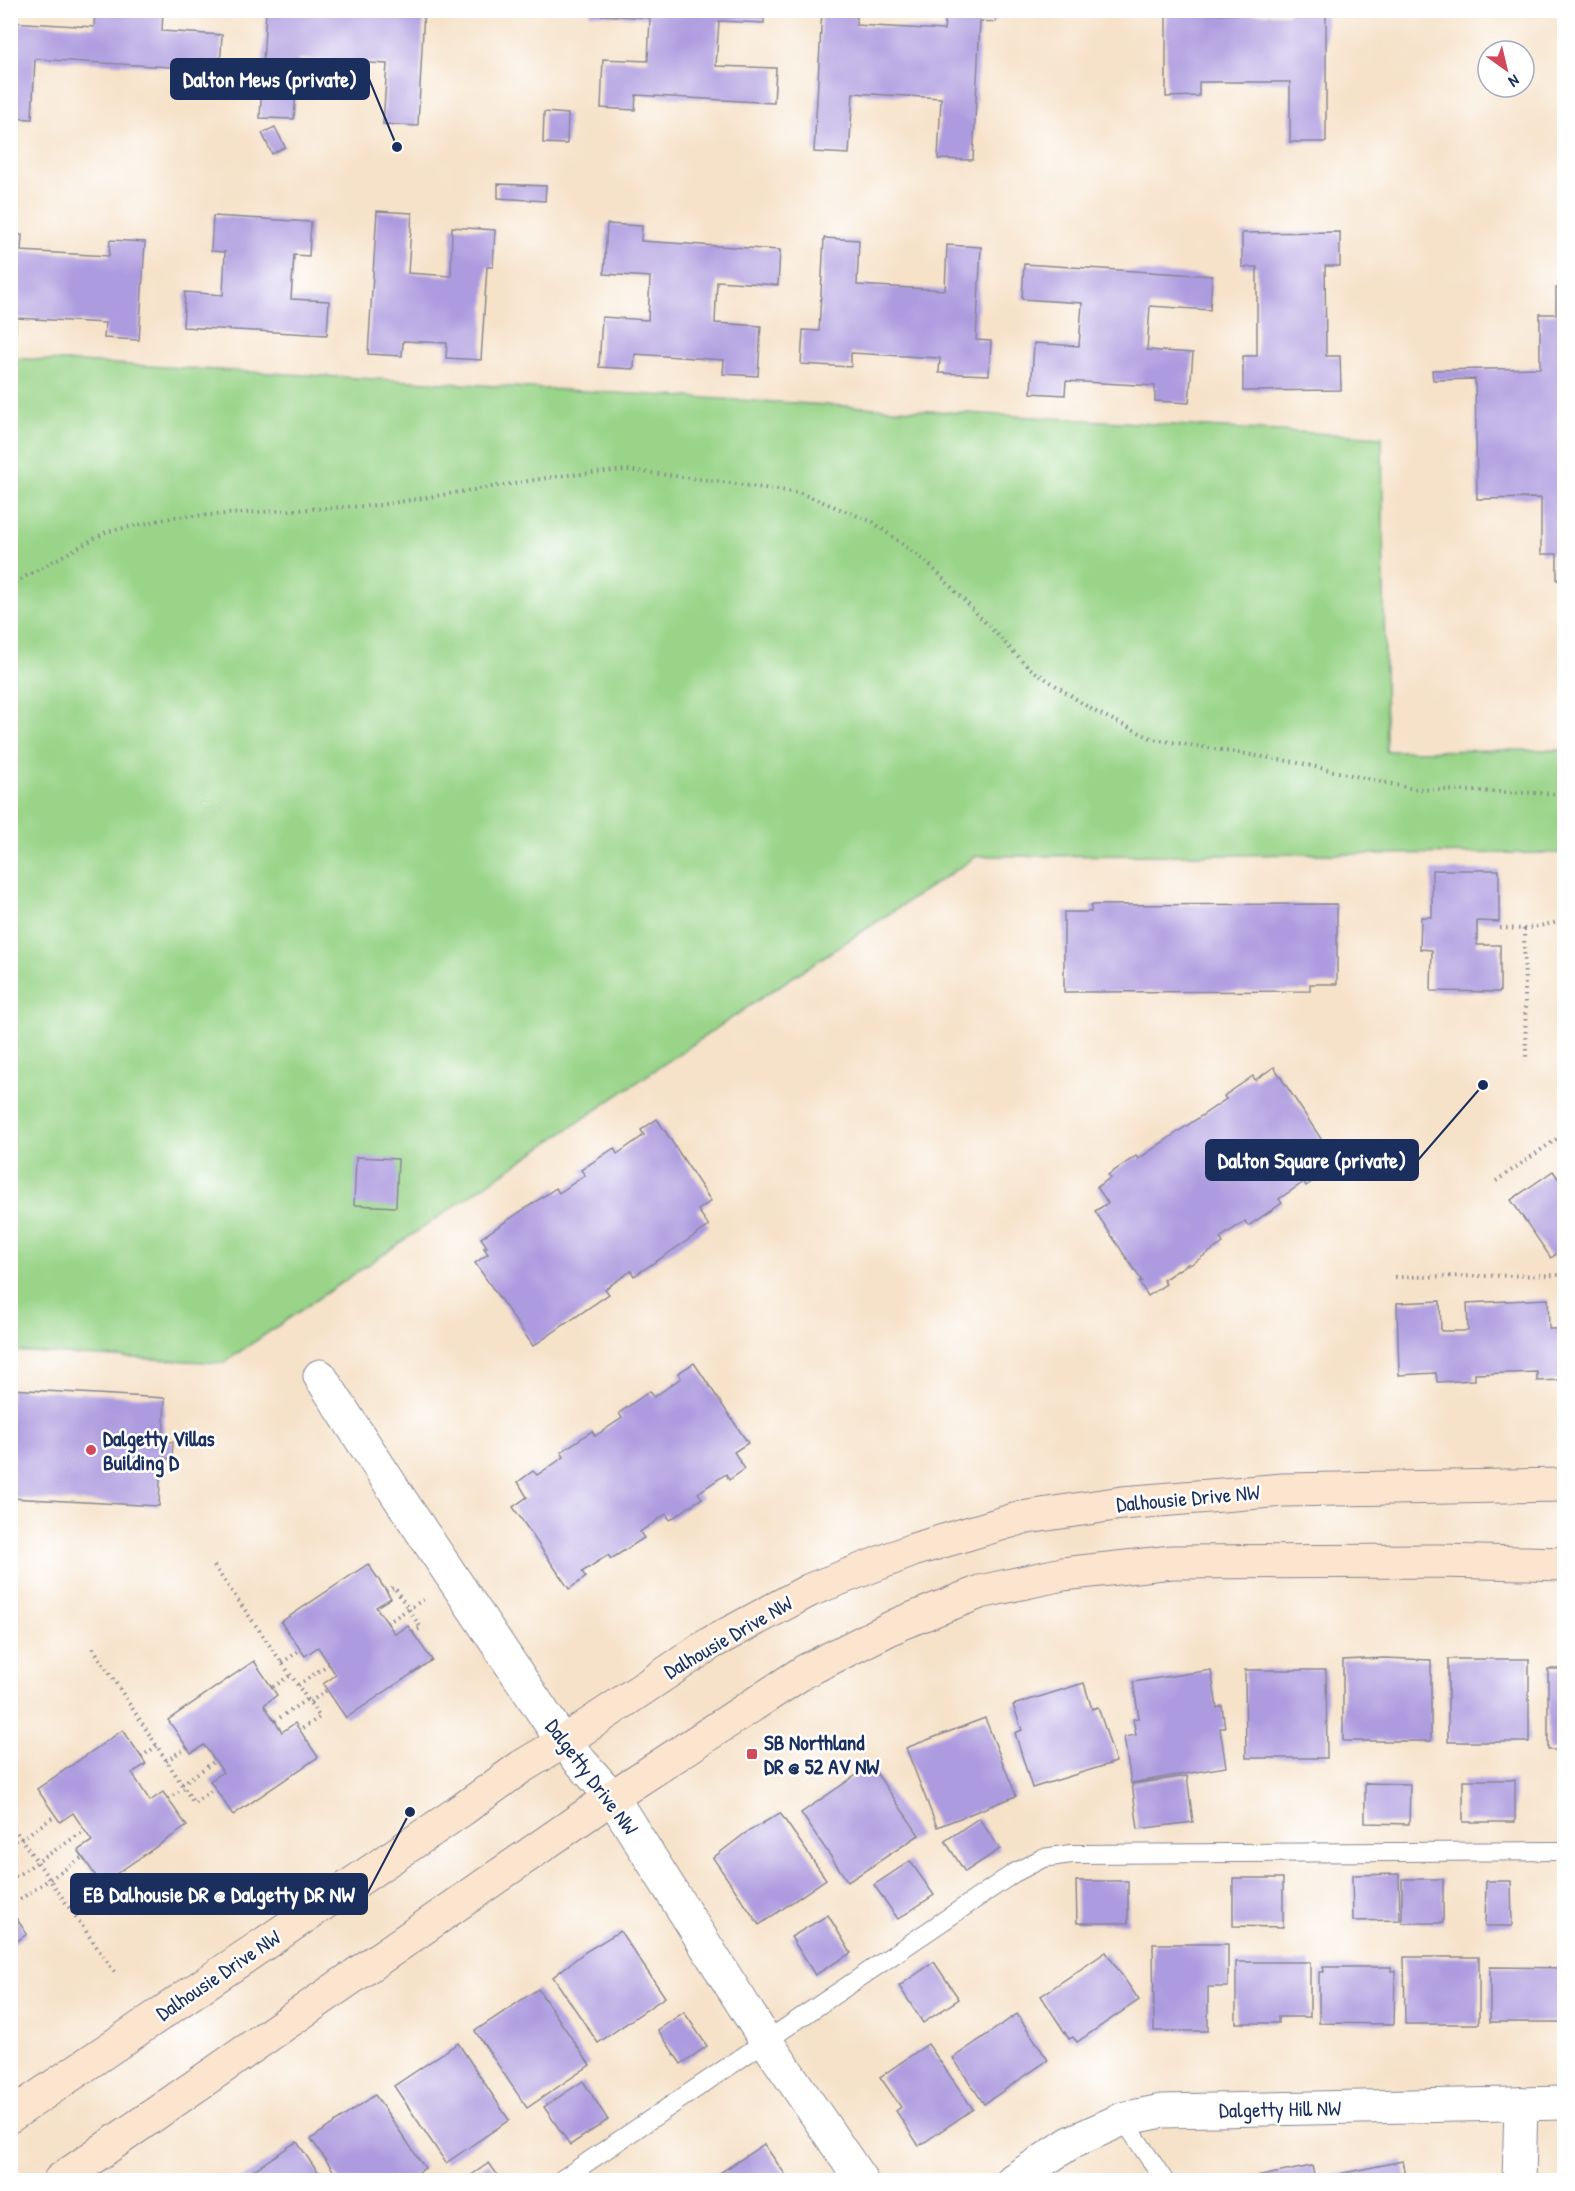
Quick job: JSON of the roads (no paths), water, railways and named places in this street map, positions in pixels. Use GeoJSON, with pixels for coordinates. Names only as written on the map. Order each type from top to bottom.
{"type":"FeatureCollection","features":[{"type":"Feature","properties":{"kind":"street","name":"Dalgetty Drive NW"},"geometry":{"type":"LineString","coordinates":[[321,1376],[402,1502],[563,1742],[612,1797],[766,2041],[861,2181]]}},
{"type":"Feature","properties":{"kind":"street","name":"Dalhousie Drive NW"},"geometry":{"type":"LineString","coordinates":[[10,2116],[463,1809],[521,1767],[563,1742],[711,1643],[810,1590],[913,1550],[1021,1518],[1122,1503],[1282,1490],[1564,1485]]}},
{"type":"Feature","properties":{"kind":"street"},"geometry":{"type":"LineString","coordinates":[[60,2181],[612,1797],[805,1671],[898,1624],[980,1592],[1062,1574],[1172,1562],[1441,1561],[1564,1564]]}},
{"type":"Feature","properties":{"kind":"street","name":"Dalgetty Hill NW"},"geometry":{"type":"LineString","coordinates":[[1012,2181],[1070,2143],[1123,2119],[1162,2112],[1564,2103]]}},
{"type":"Feature","properties":{"kind":"street"},"geometry":{"type":"LineString","coordinates":[[1519,2181],[1521,2104]]}},
{"type":"Feature","properties":{"kind":"lane"},"geometry":{"type":"LineString","coordinates":[[561,2181],[1014,1873],[1043,1858],[1071,1854],[1564,1851]]}},
{"type":"Feature","properties":{"kind":"lane"},"geometry":{"type":"LineString","coordinates":[[1123,2119],[1164,2181]]}},
{"type":"Feature","properties":{"kind":"place","name":"Dalton Mews (private)"},"geometry":{"type":"Point","coordinates":[397,147]}},
{"type":"Feature","properties":{"kind":"place","name":"Dalton Square (private)"},"geometry":{"type":"Point","coordinates":[1483,1085]}},
{"type":"Feature","properties":{"kind":"place","name":"Dalgetty Villas Building D"},"geometry":{"type":"Point","coordinates":[91,1450]}},
{"type":"Feature","properties":{"kind":"place","name":"SB Northland DR @ 52 AV NW"},"geometry":{"type":"Point","coordinates":[752,1754]}},
{"type":"Feature","properties":{"kind":"place","name":"EB Dalhousie DR @ Dalgetty DR NW"},"geometry":{"type":"Point","coordinates":[410,1812]}}]}
